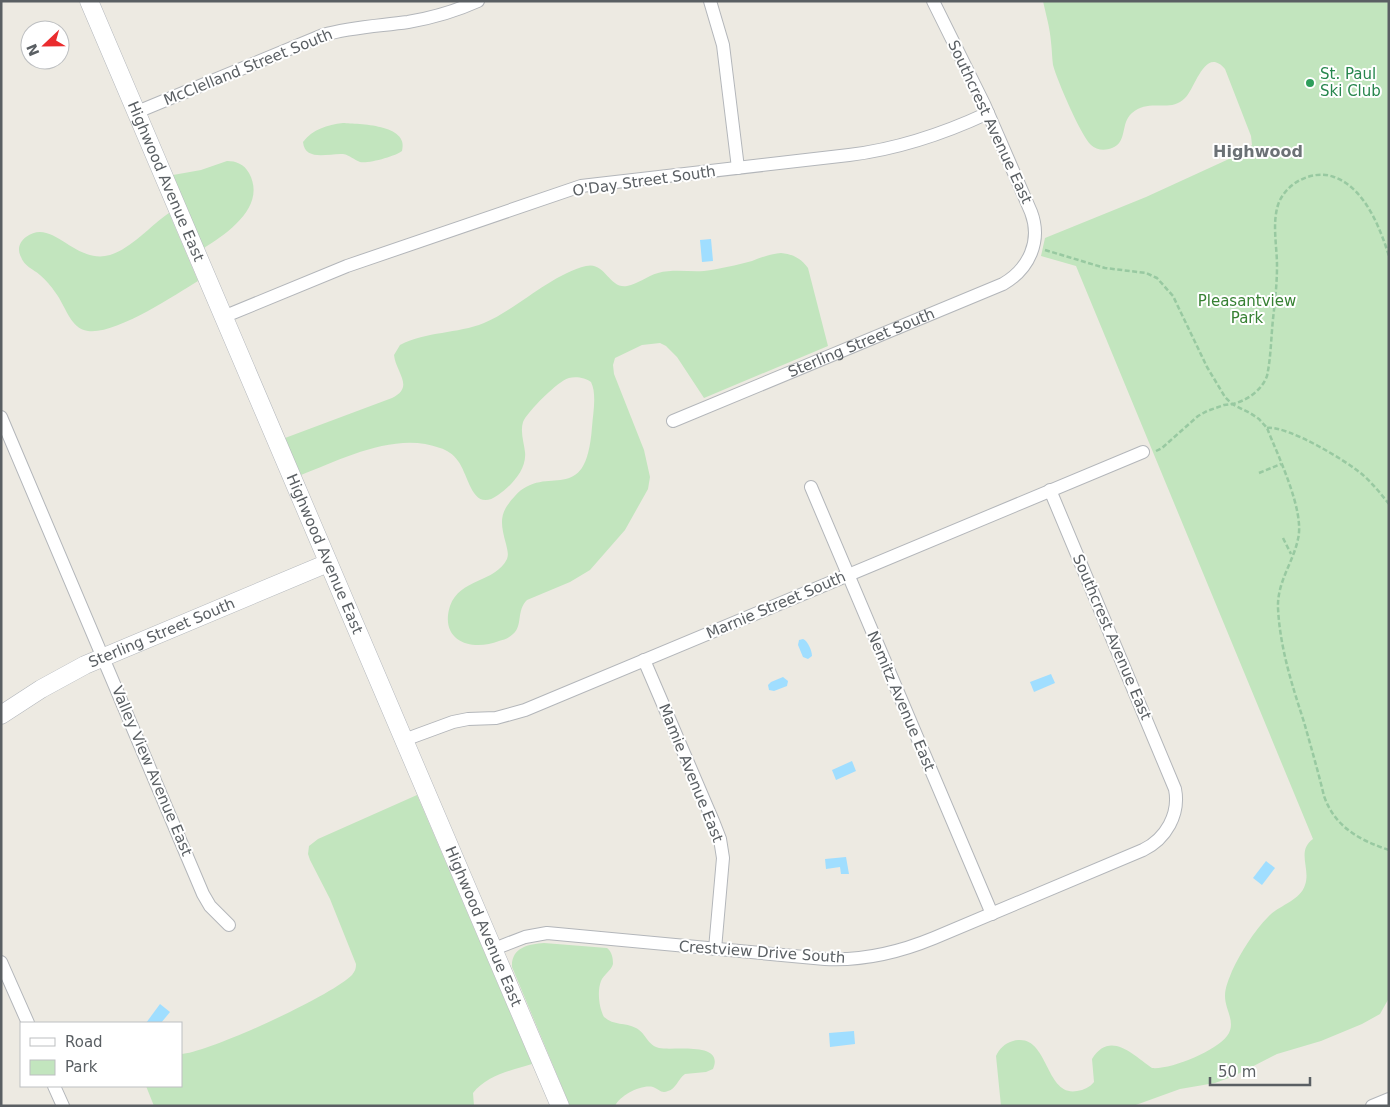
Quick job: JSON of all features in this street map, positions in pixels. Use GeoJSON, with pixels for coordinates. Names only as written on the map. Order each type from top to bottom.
{"type":"FeatureCollection","features":[{"type":"Feature","properties":{"kind":"street","name":"Highwood Avenue East"},"geometry":{"type":"LineString","coordinates":[[89,1],[560,1106]]}},
{"type":"Feature","properties":{"kind":"street","name":"McClelland Street South"},"geometry":{"type":"LineString","coordinates":[[137,112],[323,35],[353,28],[430,18],[478,1]]}},
{"type":"Feature","properties":{"kind":"street"},"geometry":{"type":"LineString","coordinates":[[710,1],[723,46],[738,168]]}},
{"type":"Feature","properties":{"kind":"street","name":"Southcrest Avenue East"},"geometry":{"type":"LineString","coordinates":[[933,1],[988,113],[1034,218],[1036,231],[1034,246]]}},
{"type":"Feature","properties":{"kind":"street","name":"O'Day Street South"},"geometry":{"type":"LineString","coordinates":[[223,317],[347,266],[581,186],[849,155],[899,146],[949,130],[988,113]]}},
{"type":"Feature","properties":{"kind":"street","name":"Sterling Street South"},"geometry":{"type":"LineString","coordinates":[[672,421],[1003,284],[1013,278],[1025,265],[1034,246]]}},
{"type":"Feature","properties":{"kind":"street","name":"Valley View Avenue East"},"geometry":{"type":"LineString","coordinates":[[1,417],[203,894],[210,906],[229,925]]}},
{"type":"Feature","properties":{"kind":"street","name":"Marnie Street South"},"geometry":{"type":"LineString","coordinates":[[404,740],[453,722],[468,719],[496,718],[525,710],[1143,452]]}},
{"type":"Feature","properties":{"kind":"street","name":"Nemitz Avenue East"},"geometry":{"type":"LineString","coordinates":[[811,487],[992,914]]}},
{"type":"Feature","properties":{"kind":"street","name":"Southcrest Avenue East"},"geometry":{"type":"LineString","coordinates":[[1050,490],[1174,784]]}},
{"type":"Feature","properties":{"kind":"street","name":"Sterling Street South"},"geometry":{"type":"LineString","coordinates":[[1,715],[55,681],[104,657],[328,563]]}},
{"type":"Feature","properties":{"kind":"street","name":"Mamie Avenue East"},"geometry":{"type":"LineString","coordinates":[[644,660],[713,821],[721,845],[722,874],[715,949]]}},
{"type":"Feature","properties":{"kind":"street","name":"Crestview Drive South"},"geometry":{"type":"LineString","coordinates":[[494,949],[531,935],[546,933],[825,960],[871,956],[897,951],[926,942],[1154,844],[1166,831],[1174,816],[1177,796],[1174,784]]}},
{"type":"Feature","properties":{"kind":"street"},"geometry":{"type":"LineString","coordinates":[[1,962],[4,975],[28,1022]]}},
{"type":"Feature","properties":{"kind":"street"},"geometry":{"type":"LineString","coordinates":[[54,1087],[63,1106]]}},
{"type":"Feature","properties":{"kind":"street"},"geometry":{"type":"LineString","coordinates":[[1372,1106],[1389,1099]]}},
{"type":"Feature","properties":{"kind":"path"},"geometry":{"type":"LineString","coordinates":[[1143,452],[1162,448],[1192,421],[1207,411],[1232,404],[1250,396],[1262,386],[1267,376],[1277,282],[1276,218],[1279,203],[1288,190],[1306,178],[1316,175],[1330,176],[1346,183],[1355,191],[1371,215],[1389,256]]}},
{"type":"Feature","properties":{"kind":"path"},"geometry":{"type":"LineString","coordinates":[[1034,246],[1105,268],[1146,273],[1157,278],[1173,296],[1207,367],[1226,397],[1232,404],[1254,415],[1267,428],[1298,514],[1298,538],[1282,584],[1278,602],[1289,674],[1324,796],[1330,810],[1343,827],[1356,836],[1389,850]]}},
{"type":"Feature","properties":{"kind":"path"},"geometry":{"type":"LineString","coordinates":[[1267,428],[1275,428],[1299,437],[1350,465],[1370,482],[1389,504]]}},
{"type":"Feature","properties":{"kind":"path"},"geometry":{"type":"LineString","coordinates":[[1259,472],[1281,464]]}},
{"type":"Feature","properties":{"kind":"path"},"geometry":{"type":"LineString","coordinates":[[1283,538],[1292,555]]}},
{"type":"Feature","properties":{"kind":"green space","name":"Pleasantview Park"},"geometry":{"type":"Polygon","coordinates":[[[1043,1],[1389,1],[1389,998],[1380,1014],[1362,1024],[1321,1041],[1277,1054],[1234,1076],[1215,1083],[1180,1089],[1133,1106],[1001,1106],[996,1056],[1007,1043],[1025,1041],[1034,1045],[1058,1084],[1066,1090],[1077,1091],[1087,1088],[1094,1082],[1092,1059],[1106,1046],[1122,1048],[1152,1068],[1181,1063],[1213,1048],[1230,1031],[1231,1021],[1225,996],[1226,986],[1232,971],[1248,942],[1263,923],[1273,913],[1299,895],[1306,879],[1305,849],[1313,839],[1076,266],[1041,256],[1045,238],[1146,197],[1242,153],[1252,145],[1251,136],[1225,69],[1218,63],[1212,62],[1201,71],[1189,93],[1179,103],[1139,108],[1128,117],[1122,137],[1117,145],[1104,150],[1093,147],[1076,120],[1055,72],[1050,32],[1043,1]]]}},
{"type":"Feature","properties":{"kind":"green space"},"geometry":{"type":"Polygon","coordinates":[[[343,123],[370,125],[391,131],[398,135],[402,142],[402,151],[382,159],[360,162],[343,154],[313,154],[305,148],[303,142],[311,134],[326,126],[343,123]]]}},
{"type":"Feature","properties":{"kind":"green space"},"geometry":{"type":"Polygon","coordinates":[[[227,161],[245,167],[253,185],[253,197],[249,207],[234,226],[204,248],[173,175],[201,170],[227,161]]]}},
{"type":"Feature","properties":{"kind":"green space"},"geometry":{"type":"Polygon","coordinates":[[[169,213],[198,281],[129,321],[100,331],[88,331],[77,326],[50,285],[26,265],[20,254],[19,249],[22,241],[36,232],[55,237],[85,254],[97,256],[110,255],[126,247],[169,213]]]}},
{"type":"Feature","properties":{"kind":"green space"},"geometry":{"type":"Polygon","coordinates":[[[781,253],[796,257],[808,268],[828,346],[704,398],[677,357],[660,343],[642,345],[615,358],[613,365],[614,374],[644,450],[650,477],[648,489],[625,530],[590,570],[570,582],[527,600],[522,609],[516,631],[504,639],[478,645],[460,641],[449,628],[450,606],[461,590],[494,573],[502,567],[507,559],[508,551],[502,518],[506,508],[515,496],[527,486],[573,476],[582,468],[588,452],[594,410],[591,382],[578,377],[564,380],[530,411],[522,426],[525,459],[521,471],[508,487],[489,500],[482,500],[477,496],[472,490],[458,461],[450,453],[440,448],[423,444],[387,445],[351,455],[301,475],[285,438],[399,394],[403,384],[394,355],[400,345],[421,337],[474,327],[484,323],[573,270],[586,266],[598,267],[611,280],[621,286],[627,286],[658,273],[710,270],[781,253]]]}},
{"type":"Feature","properties":{"kind":"green space"},"geometry":{"type":"Polygon","coordinates":[[[417,795],[532,1064],[500,1074],[485,1082],[473,1093],[474,1106],[154,1106],[146,1087],[182,1087],[182,1054],[216,1044],[269,1022],[321,996],[352,975],[356,964],[330,899],[308,854],[309,846],[318,839],[417,795]]]}},
{"type":"Feature","properties":{"kind":"green space"},"geometry":{"type":"Polygon","coordinates":[[[544,943],[607,948],[612,955],[613,964],[602,979],[599,990],[599,999],[604,1017],[612,1022],[636,1028],[652,1044],[659,1048],[696,1049],[712,1054],[715,1060],[713,1069],[706,1072],[685,1074],[671,1090],[666,1092],[653,1087],[637,1089],[626,1094],[615,1106],[570,1106],[512,967],[512,961],[517,951],[532,944],[544,943]]]}},
{"type":"Feature","properties":{"kind":"water"},"geometry":{"type":"Polygon","coordinates":[[[711,239],[713,261],[702,262],[700,240],[711,239]]]}},
{"type":"Feature","properties":{"kind":"water"},"geometry":{"type":"Polygon","coordinates":[[[803,639],[808,644],[812,656],[808,659],[803,657],[798,645],[799,640],[803,639]]]}},
{"type":"Feature","properties":{"kind":"water"},"geometry":{"type":"Polygon","coordinates":[[[1051,674],[1055,683],[1034,692],[1030,682],[1051,674]]]}},
{"type":"Feature","properties":{"kind":"water"},"geometry":{"type":"Polygon","coordinates":[[[783,677],[788,681],[787,686],[774,691],[769,690],[768,685],[771,682],[783,677]]]}},
{"type":"Feature","properties":{"kind":"water"},"geometry":{"type":"Polygon","coordinates":[[[852,761],[856,771],[836,780],[832,770],[852,761]]]}},
{"type":"Feature","properties":{"kind":"water"},"geometry":{"type":"Polygon","coordinates":[[[846,857],[849,874],[841,874],[840,867],[826,869],[825,859],[846,857]]]}},
{"type":"Feature","properties":{"kind":"water"},"geometry":{"type":"Polygon","coordinates":[[[1266,861],[1275,868],[1262,885],[1253,878],[1266,861]]]}},
{"type":"Feature","properties":{"kind":"water"},"geometry":{"type":"Polygon","coordinates":[[[160,1004],[170,1012],[162,1022],[147,1022],[160,1004]]]}},
{"type":"Feature","properties":{"kind":"water"},"geometry":{"type":"Polygon","coordinates":[[[854,1031],[855,1044],[830,1047],[829,1033],[854,1031]]]}},
{"type":"Feature","properties":{"kind":"place","name":"St. Paul Ski Club"},"geometry":{"type":"Point","coordinates":[1310,83]}},
{"type":"Feature","properties":{"kind":"district","name":"Highwood"},"geometry":{"type":"Point","coordinates":[1258,151]}}]}
